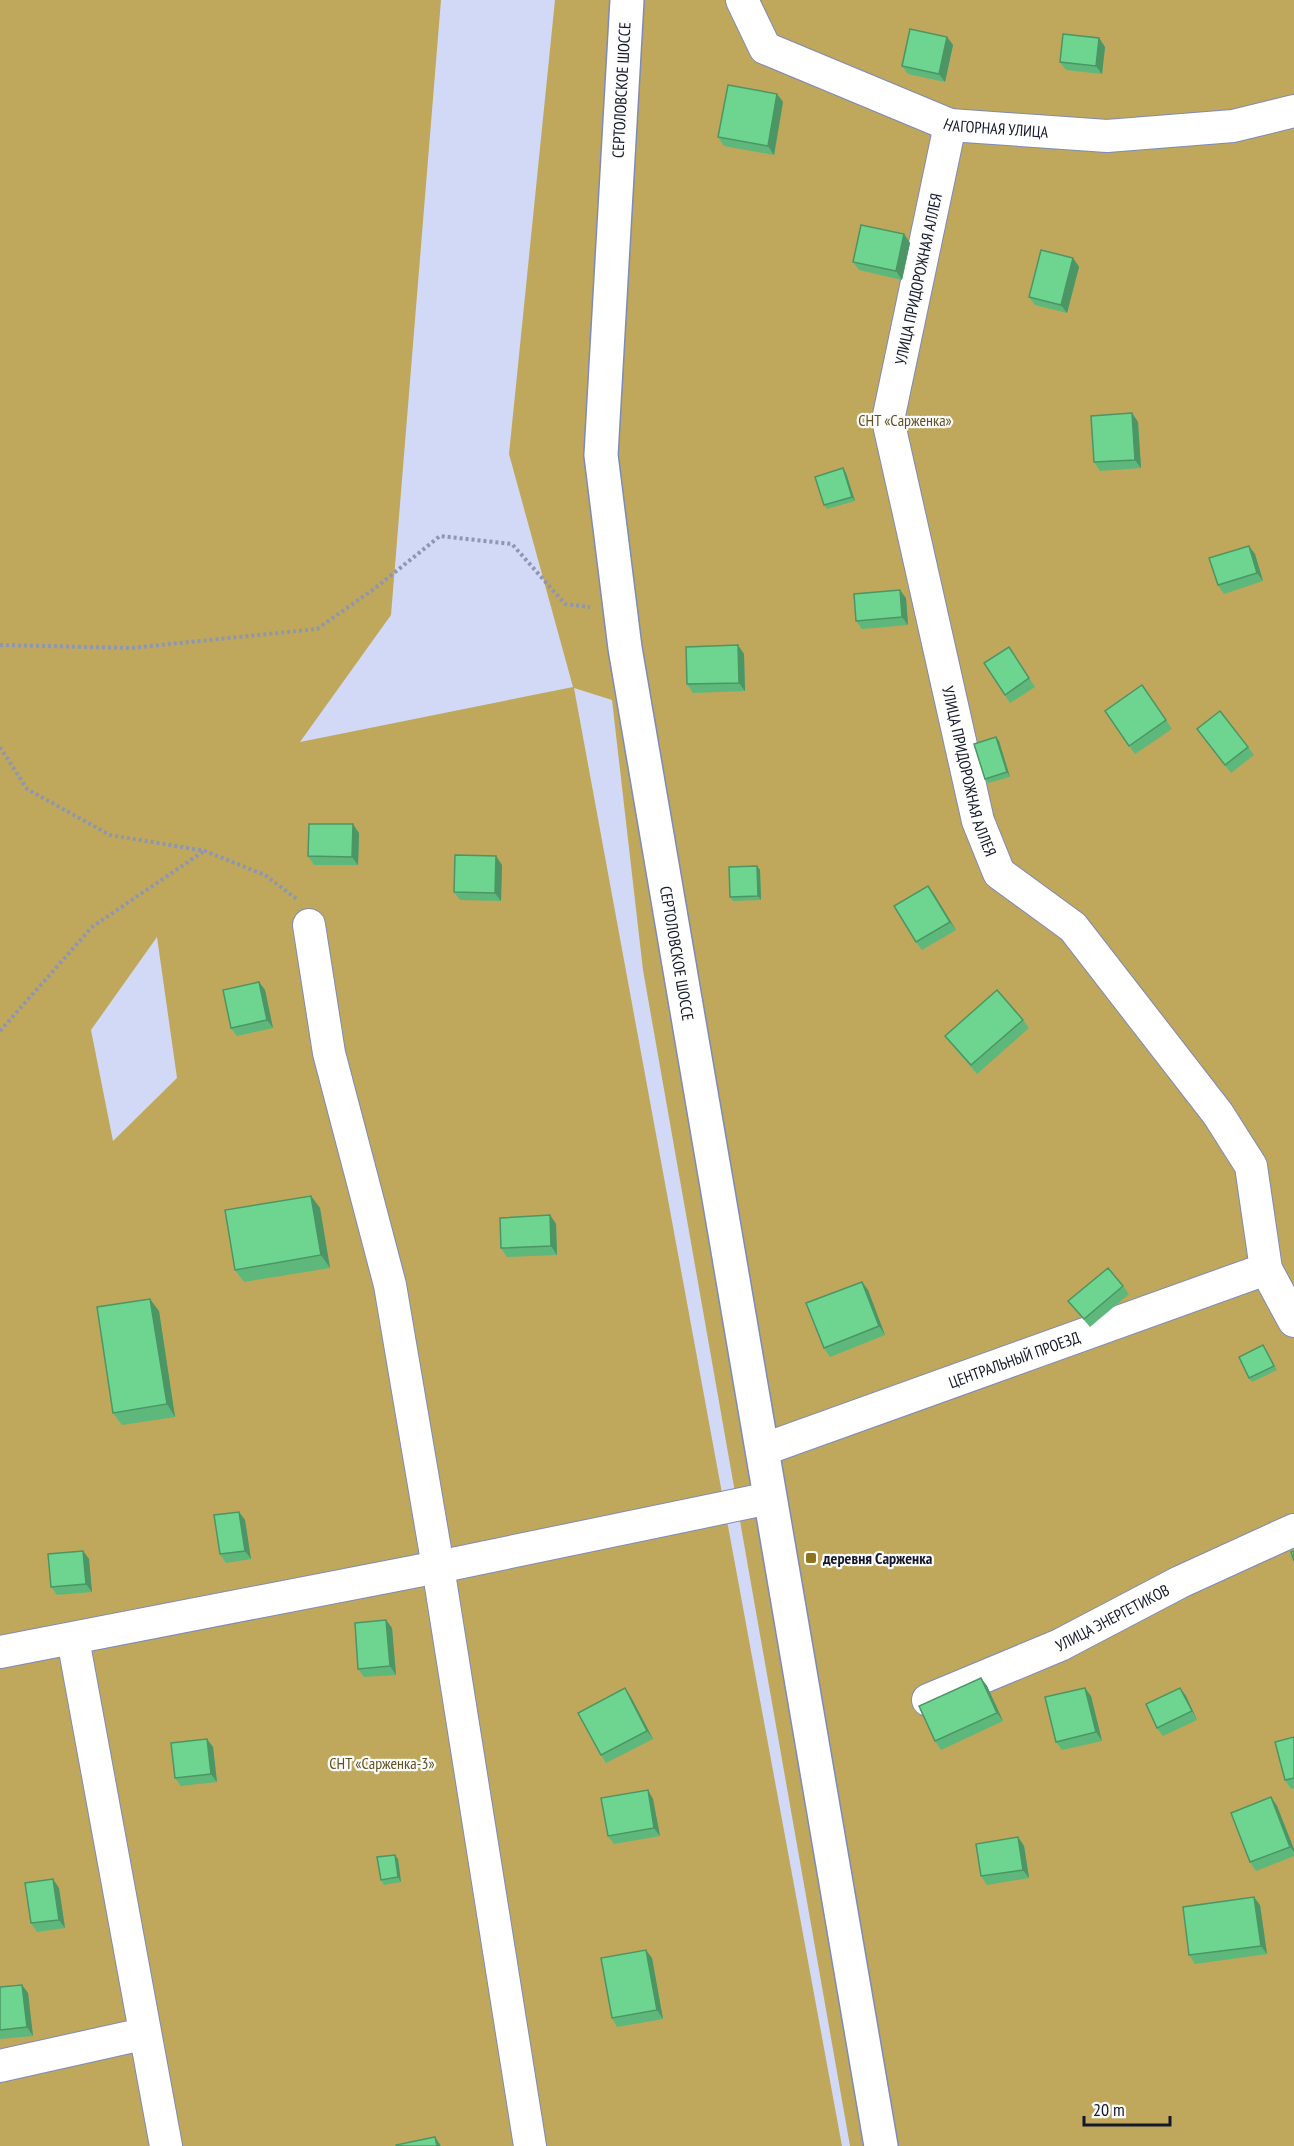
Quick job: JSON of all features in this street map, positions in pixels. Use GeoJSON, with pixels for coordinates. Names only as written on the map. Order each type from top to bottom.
{"type":"FeatureCollection","features":[{"type":"Feature","properties":{"kind":"main road","name":"СЕРТОЛОВСКОЕ ШОССЕ"},"geometry":{"type":"LineString","coordinates":[[627,0],[601,455],[620,611],[881,2146]]}},
{"type":"Feature","properties":{"kind":"street","name":"НАГОРНАЯ УЛИЦА"},"geometry":{"type":"LineString","coordinates":[[742,0],[765,48],[950,125],[1107,136],[1233,126],[1294,111]]}},
{"type":"Feature","properties":{"kind":"street","name":"УЛИЦА ПРИДОРОЖНАЯ АЛЛЕЯ"},"geometry":{"type":"LineString","coordinates":[[950,125],[888,420],[978,821],[999,873],[1072,927],[1218,1114],[1251,1166],[1266,1269],[1294,1321]]}},
{"type":"Feature","properties":{"kind":"street"},"geometry":{"type":"LineString","coordinates":[[309,925],[329,1053],[390,1286],[438,1567],[530,2146]]}},
{"type":"Feature","properties":{"kind":"street","name":"ЦЕНТРАЛЬНЫЙ ПРОЕЗД"},"geometry":{"type":"LineString","coordinates":[[762,1450],[1266,1269]]}},
{"type":"Feature","properties":{"kind":"street"},"geometry":{"type":"LineString","coordinates":[[0,1652],[438,1567],[770,1498]]}},
{"type":"Feature","properties":{"kind":"street","name":"УЛИЦА ЭНЕРГЕТИКОВ"},"geometry":{"type":"LineString","coordinates":[[928,1700],[1060,1645],[1180,1582],[1294,1530]]}},
{"type":"Feature","properties":{"kind":"street"},"geometry":{"type":"LineString","coordinates":[[73,1639],[165,2146]]}},
{"type":"Feature","properties":{"kind":"street"},"geometry":{"type":"LineString","coordinates":[[0,2066],[143,2034]]}},
{"type":"Feature","properties":{"kind":"path"},"geometry":{"type":"LineString","coordinates":[[0,645],[131,648],[317,629],[374,589],[440,536],[512,544],[565,604],[620,611]]}},
{"type":"Feature","properties":{"kind":"path"},"geometry":{"type":"LineString","coordinates":[[0,747],[27,789],[110,835],[205,851],[265,875],[297,897],[309,925]]}},
{"type":"Feature","properties":{"kind":"path"},"geometry":{"type":"LineString","coordinates":[[0,1031],[92,927],[205,851]]}},
{"type":"Feature","properties":{"kind":"green space"},"geometry":{"type":"Polygon","coordinates":[[[0,0],[441,0],[391,615],[300,742],[573,687],[509,454],[555,0],[1294,0],[1294,2146],[850,2146],[643,970],[612,700],[574,688],[842,2146],[0,2146],[0,0]],[[157,937],[91,1030],[113,1141],[177,1078],[157,937]]]}},
{"type":"Feature","properties":{"kind":"building"},"geometry":{"type":"Polygon","coordinates":[[[910,29],[947,37],[939,74],[902,66],[910,29]]]}},
{"type":"Feature","properties":{"kind":"building"},"geometry":{"type":"Polygon","coordinates":[[[1063,34],[1099,38],[1096,66],[1060,62],[1063,34]]]}},
{"type":"Feature","properties":{"kind":"building"},"geometry":{"type":"Polygon","coordinates":[[[728,85],[777,94],[768,146],[718,137],[728,85]]]}},
{"type":"Feature","properties":{"kind":"building"},"geometry":{"type":"Polygon","coordinates":[[[861,225],[904,234],[896,271],[853,262],[861,225]]]}},
{"type":"Feature","properties":{"kind":"building"},"geometry":{"type":"Polygon","coordinates":[[[1041,250],[1073,258],[1061,305],[1029,297],[1041,250]]]}},
{"type":"Feature","properties":{"kind":"building"},"geometry":{"type":"Polygon","coordinates":[[[1132,413],[1135,460],[1094,462],[1091,416],[1132,413]]]}},
{"type":"Feature","properties":{"kind":"building"},"geometry":{"type":"Polygon","coordinates":[[[843,468],[852,497],[824,505],[815,477],[843,468]]]}},
{"type":"Feature","properties":{"kind":"building"},"geometry":{"type":"Polygon","coordinates":[[[1249,546],[1257,573],[1218,585],[1209,558],[1249,546]]]}},
{"type":"Feature","properties":{"kind":"building"},"geometry":{"type":"Polygon","coordinates":[[[900,590],[902,617],[856,621],[854,594],[900,590]]]}},
{"type":"Feature","properties":{"kind":"building"},"geometry":{"type":"Polygon","coordinates":[[[738,645],[739,683],[687,684],[686,647],[738,645]]]}},
{"type":"Feature","properties":{"kind":"building"},"geometry":{"type":"Polygon","coordinates":[[[1009,647],[1029,678],[1005,695],[984,663],[1009,647]]]}},
{"type":"Feature","properties":{"kind":"building"},"geometry":{"type":"Polygon","coordinates":[[[1142,685],[1166,720],[1129,746],[1105,711],[1142,685]]]}},
{"type":"Feature","properties":{"kind":"building"},"geometry":{"type":"Polygon","coordinates":[[[1220,711],[1248,747],[1225,765],[1197,729],[1220,711]]]}},
{"type":"Feature","properties":{"kind":"building"},"geometry":{"type":"Polygon","coordinates":[[[996,737],[1007,772],[985,779],[974,744],[996,737]]]}},
{"type":"Feature","properties":{"kind":"building"},"geometry":{"type":"Polygon","coordinates":[[[309,824],[353,824],[352,857],[308,856],[309,824]]]}},
{"type":"Feature","properties":{"kind":"building"},"geometry":{"type":"Polygon","coordinates":[[[455,855],[496,856],[495,893],[454,892],[455,855]]]}},
{"type":"Feature","properties":{"kind":"building"},"geometry":{"type":"Polygon","coordinates":[[[757,866],[758,896],[730,897],[729,867],[757,866]]]}},
{"type":"Feature","properties":{"kind":"building"},"geometry":{"type":"Polygon","coordinates":[[[928,886],[950,922],[916,942],[894,906],[928,886]]]}},
{"type":"Feature","properties":{"kind":"building"},"geometry":{"type":"Polygon","coordinates":[[[259,982],[267,1020],[231,1028],[223,990],[259,982]]]}},
{"type":"Feature","properties":{"kind":"building"},"geometry":{"type":"Polygon","coordinates":[[[997,990],[1023,1020],[971,1065],[945,1036],[997,990]]]}},
{"type":"Feature","properties":{"kind":"building"},"geometry":{"type":"Polygon","coordinates":[[[311,1196],[321,1255],[235,1270],[225,1210],[311,1196]]]}},
{"type":"Feature","properties":{"kind":"building"},"geometry":{"type":"Polygon","coordinates":[[[550,1215],[551,1246],[501,1248],[500,1218],[550,1215]]]}},
{"type":"Feature","properties":{"kind":"building"},"geometry":{"type":"Polygon","coordinates":[[[1108,1268],[1123,1286],[1084,1319],[1068,1301],[1108,1268]]]}},
{"type":"Feature","properties":{"kind":"building"},"geometry":{"type":"Polygon","coordinates":[[[862,1282],[879,1326],[824,1348],[806,1303],[862,1282]]]}},
{"type":"Feature","properties":{"kind":"building"},"geometry":{"type":"Polygon","coordinates":[[[150,1299],[167,1404],[113,1413],[97,1307],[150,1299]]]}},
{"type":"Feature","properties":{"kind":"building"},"geometry":{"type":"Polygon","coordinates":[[[1263,1345],[1274,1366],[1249,1378],[1239,1357],[1263,1345]]]}},
{"type":"Feature","properties":{"kind":"building"},"geometry":{"type":"Polygon","coordinates":[[[239,1512],[245,1551],[220,1554],[214,1515],[239,1512]]]}},
{"type":"Feature","properties":{"kind":"building"},"geometry":{"type":"Polygon","coordinates":[[[83,1551],[86,1584],[51,1587],[48,1554],[83,1551]]]}},
{"type":"Feature","properties":{"kind":"building"},"geometry":{"type":"Polygon","coordinates":[[[386,1620],[390,1666],[358,1669],[355,1623],[386,1620]]]}},
{"type":"Feature","properties":{"kind":"building"},"geometry":{"type":"Polygon","coordinates":[[[981,1678],[997,1713],[935,1741],[919,1706],[981,1678]]]}},
{"type":"Feature","properties":{"kind":"building"},"geometry":{"type":"Polygon","coordinates":[[[625,1688],[647,1731],[601,1755],[578,1713],[625,1688]]]}},
{"type":"Feature","properties":{"kind":"building"},"geometry":{"type":"Polygon","coordinates":[[[1085,1688],[1096,1732],[1056,1742],[1045,1697],[1085,1688]]]}},
{"type":"Feature","properties":{"kind":"building"},"geometry":{"type":"Polygon","coordinates":[[[1180,1688],[1192,1711],[1157,1728],[1146,1704],[1180,1688]]]}},
{"type":"Feature","properties":{"kind":"building"},"geometry":{"type":"Polygon","coordinates":[[[1294,1737],[1294,1778],[1285,1780],[1275,1742],[1294,1737]]]}},
{"type":"Feature","properties":{"kind":"building"},"geometry":{"type":"Polygon","coordinates":[[[207,1739],[211,1774],[175,1778],[171,1743],[207,1739]]]}},
{"type":"Feature","properties":{"kind":"building"},"geometry":{"type":"Polygon","coordinates":[[[648,1790],[654,1828],[608,1836],[601,1798],[648,1790]]]}},
{"type":"Feature","properties":{"kind":"building"},"geometry":{"type":"Polygon","coordinates":[[[1271,1797],[1290,1847],[1250,1862],[1231,1813],[1271,1797]]]}},
{"type":"Feature","properties":{"kind":"building"},"geometry":{"type":"Polygon","coordinates":[[[1018,1837],[1023,1870],[981,1876],[976,1844],[1018,1837]]]}},
{"type":"Feature","properties":{"kind":"building"},"geometry":{"type":"Polygon","coordinates":[[[395,1855],[398,1877],[381,1880],[377,1857],[395,1855]]]}},
{"type":"Feature","properties":{"kind":"building"},"geometry":{"type":"Polygon","coordinates":[[[53,1879],[59,1920],[31,1923],[25,1883],[53,1879]]]}},
{"type":"Feature","properties":{"kind":"building"},"geometry":{"type":"Polygon","coordinates":[[[1254,1897],[1261,1946],[1189,1955],[1183,1907],[1254,1897]]]}},
{"type":"Feature","properties":{"kind":"building"},"geometry":{"type":"Polygon","coordinates":[[[646,1950],[657,2010],[612,2018],[601,1958],[646,1950]]]}},
{"type":"Feature","properties":{"kind":"building"},"geometry":{"type":"Polygon","coordinates":[[[22,1985],[27,2027],[0,2030],[0,1987],[22,1985]]]}},
{"type":"Feature","properties":{"kind":"building"},"geometry":{"type":"Polygon","coordinates":[[[435,2137],[437,2146],[396,2146],[396,2145],[435,2137]]]}},
{"type":"Feature","properties":{"kind":"place","name":"деревня Сарженка"},"geometry":{"type":"Point","coordinates":[811,1558]}},
{"type":"Feature","properties":{"kind":"park label","name":"СНТ «Сарженка»"},"geometry":{"type":"Point","coordinates":[905,420]}},
{"type":"Feature","properties":{"kind":"park label","name":"СНТ «Сарженка-3»"},"geometry":{"type":"Point","coordinates":[382,1763]}}]}
